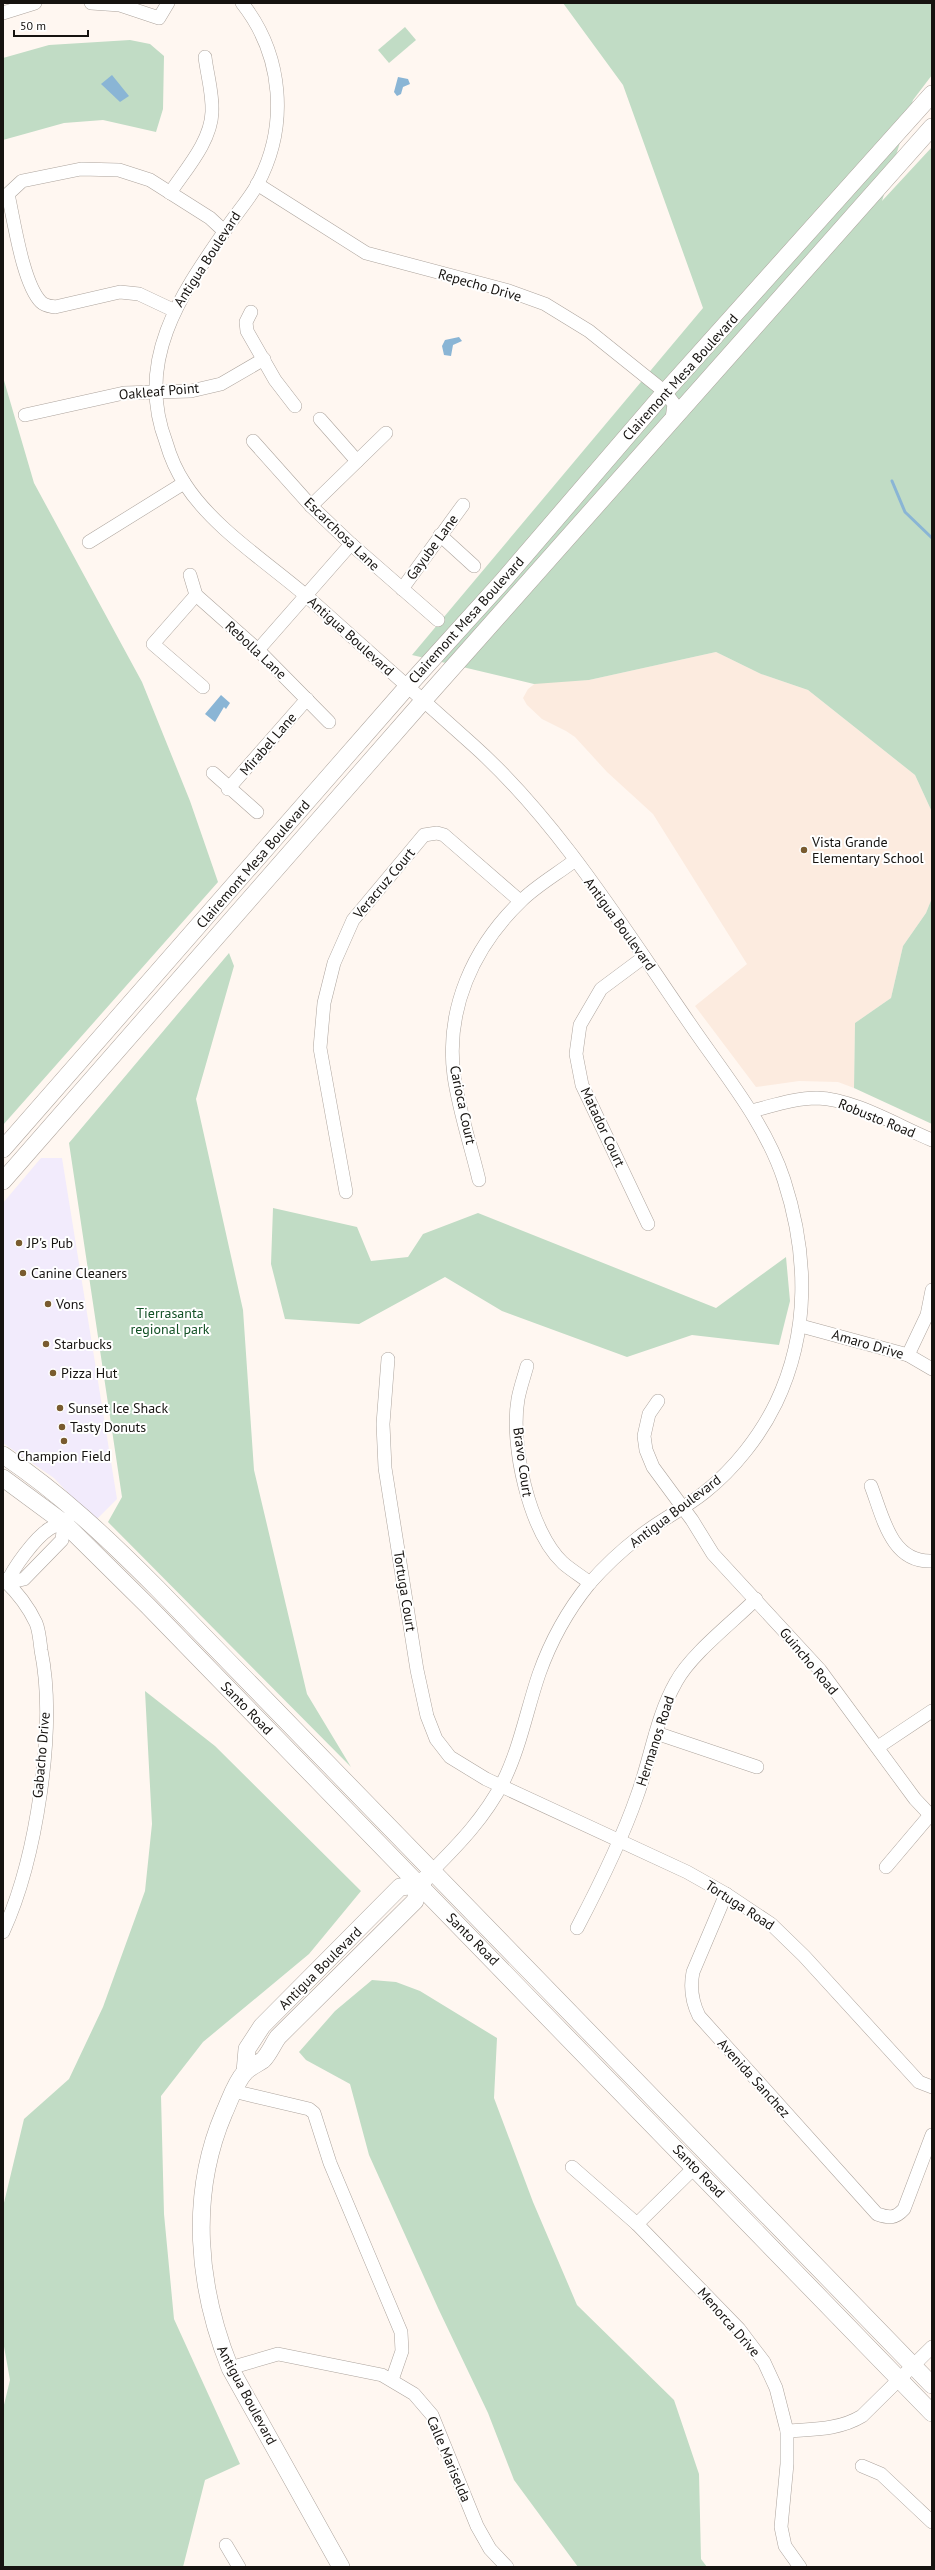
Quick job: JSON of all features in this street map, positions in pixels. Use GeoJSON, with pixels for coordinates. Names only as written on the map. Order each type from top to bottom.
{"type":"FeatureCollection","features":[{"type":"Feature","properties":{"kind":"main road","name":"Clairemont Mesa Boulevard"},"geometry":{"type":"LineString","coordinates":[[3,1149],[407,687],[501,583],[665,392],[932,94]]}},
{"type":"Feature","properties":{"kind":"main road","name":"Clairemont Mesa Boulevard"},"geometry":{"type":"LineString","coordinates":[[3,1181],[423,701],[932,127]]}},
{"type":"Feature","properties":{"kind":"main road","name":"Santo Road"},"geometry":{"type":"LineString","coordinates":[[3,1455],[54,1490],[158,1588],[932,2385]]}},
{"type":"Feature","properties":{"kind":"main road","name":"Santo Road"},"geometry":{"type":"LineString","coordinates":[[3,1478],[64,1523],[148,1606],[695,2166],[932,2413]]}},
{"type":"Feature","properties":{"kind":"main road","name":"Antigua Boulevard"},"geometry":{"type":"LineString","coordinates":[[341,2567],[230,2368],[218,2338],[208,2299],[201,2252],[201,2211],[210,2157],[219,2125],[233,2091],[245,2072],[247,2049],[262,2026],[400,1887],[419,1885],[432,1871]]}},
{"type":"Feature","properties":{"kind":"street"},"geometry":{"type":"LineString","coordinates":[[3,13],[35,3]]}},
{"type":"Feature","properties":{"kind":"street"},"geometry":{"type":"LineString","coordinates":[[91,3],[120,5],[159,18],[168,3]]}},
{"type":"Feature","properties":{"kind":"street","name":"Antigua Boulevard"},"geometry":{"type":"LineString","coordinates":[[242,3],[257,22],[274,61],[279,102],[274,142],[257,184],[184,290],[173,310],[160,349],[157,392],[164,439],[184,483],[215,519],[306,596],[517,788],[574,861],[644,957],[751,1111],[775,1157],[786,1184],[799,1241],[803,1271],[801,1326],[794,1355],[775,1405],[744,1453],[724,1475],[683,1508],[638,1538],[590,1583],[557,1633],[541,1669],[510,1766],[501,1787],[472,1831],[432,1871]]}},
{"type":"Feature","properties":{"kind":"street"},"geometry":{"type":"LineString","coordinates":[[170,193],[201,146],[210,125],[212,111],[205,57]]}},
{"type":"Feature","properties":{"kind":"street"},"geometry":{"type":"LineString","coordinates":[[173,310],[140,294],[120,292],[55,307],[46,306],[40,302],[23,265],[8,194],[22,181],[81,169],[119,170],[150,180],[210,218],[224,231]]}},
{"type":"Feature","properties":{"kind":"street","name":"Repecho Drive"},"geometry":{"type":"LineString","coordinates":[[257,184],[366,253],[510,292],[545,304],[589,331],[665,392],[674,404],[672,419]]}},
{"type":"Feature","properties":{"kind":"street"},"geometry":{"type":"LineString","coordinates":[[251,312],[246,322],[247,331],[275,380],[295,406]]}},
{"type":"Feature","properties":{"kind":"street","name":"Oakleaf Point"},"geometry":{"type":"LineString","coordinates":[[25,415],[124,392],[191,391],[221,384],[264,359]]}},
{"type":"Feature","properties":{"kind":"street"},"geometry":{"type":"LineString","coordinates":[[320,419],[357,462]]}},
{"type":"Feature","properties":{"kind":"street"},"geometry":{"type":"LineString","coordinates":[[311,506],[386,433]]}},
{"type":"Feature","properties":{"kind":"street","name":"Escarchosa Lane"},"geometry":{"type":"LineString","coordinates":[[253,441],[311,506],[351,544],[438,620]]}},
{"type":"Feature","properties":{"kind":"street"},"geometry":{"type":"LineString","coordinates":[[89,542],[184,483]]}},
{"type":"Feature","properties":{"kind":"street","name":"Gayube Lane"},"geometry":{"type":"LineString","coordinates":[[402,589],[463,505]]}},
{"type":"Feature","properties":{"kind":"street"},"geometry":{"type":"LineString","coordinates":[[440,535],[474,566]]}},
{"type":"Feature","properties":{"kind":"street"},"geometry":{"type":"LineString","coordinates":[[258,650],[351,544]]}},
{"type":"Feature","properties":{"kind":"street"},"geometry":{"type":"LineString","coordinates":[[190,575],[196,595],[153,644],[203,687]]}},
{"type":"Feature","properties":{"kind":"street","name":"Rebolla Lane"},"geometry":{"type":"LineString","coordinates":[[196,595],[258,650],[329,722]]}},
{"type":"Feature","properties":{"kind":"street","name":"Mirabel Lane"},"geometry":{"type":"LineString","coordinates":[[228,788],[307,699]]}},
{"type":"Feature","properties":{"kind":"street","name":"Mirabel Lane"},"geometry":{"type":"LineString","coordinates":[[213,773],[228,788],[257,812]]}},
{"type":"Feature","properties":{"kind":"street","name":"Veracruz Court"},"geometry":{"type":"LineString","coordinates":[[346,1192],[320,1048],[324,1003],[334,963],[353,920],[424,835],[437,833],[444,835],[520,901]]}},
{"type":"Feature","properties":{"kind":"street","name":"Carioca Court"},"geometry":{"type":"LineString","coordinates":[[480,1180],[454,1077],[451,1037],[462,987],[482,947],[520,901],[574,861]]}},
{"type":"Feature","properties":{"kind":"street","name":"Matador Court"},"geometry":{"type":"LineString","coordinates":[[644,957],[601,988],[580,1025],[576,1054],[582,1085],[648,1224]]}},
{"type":"Feature","properties":{"kind":"street","name":"Robusto Road"},"geometry":{"type":"LineString","coordinates":[[751,1111],[800,1099],[818,1098],[838,1101],[932,1140]]}},
{"type":"Feature","properties":{"kind":"street"},"geometry":{"type":"LineString","coordinates":[[908,1354],[927,1315],[932,1290]]}},
{"type":"Feature","properties":{"kind":"street","name":"Amaro Drive"},"geometry":{"type":"LineString","coordinates":[[801,1326],[908,1354],[932,1369]]}},
{"type":"Feature","properties":{"kind":"street","name":"Tortuga Court"},"geometry":{"type":"LineString","coordinates":[[388,1360],[383,1424],[385,1468],[427,1716],[436,1739],[450,1757],[501,1787]]}},
{"type":"Feature","properties":{"kind":"street","name":"Bravo Court"},"geometry":{"type":"LineString","coordinates":[[527,1366],[518,1400],[517,1427],[526,1498],[543,1537],[562,1562],[590,1583]]}},
{"type":"Feature","properties":{"kind":"street","name":"Guincho Road"},"geometry":{"type":"LineString","coordinates":[[658,1401],[649,1414],[644,1436],[646,1450],[653,1467],[683,1508],[713,1554],[820,1670],[931,1816]]}},
{"type":"Feature","properties":{"kind":"street"},"geometry":{"type":"LineString","coordinates":[[871,1486],[890,1537],[904,1555],[921,1562],[932,1561]]}},
{"type":"Feature","properties":{"kind":"street"},"geometry":{"type":"LineString","coordinates":[[5,1581],[13,1567],[49,1529],[64,1523],[76,1510]]}},
{"type":"Feature","properties":{"kind":"street","name":"Gabacho Drive"},"geometry":{"type":"LineString","coordinates":[[3,1932],[21,1886],[30,1852],[43,1769],[46,1730],[45,1669],[36,1624],[17,1592],[5,1581]]}},
{"type":"Feature","properties":{"kind":"street","name":"Hermanos Road"},"geometry":{"type":"LineString","coordinates":[[577,1928],[619,1841],[638,1796],[663,1710],[685,1668],[756,1599]]}},
{"type":"Feature","properties":{"kind":"street"},"geometry":{"type":"LineString","coordinates":[[878,1747],[932,1711]]}},
{"type":"Feature","properties":{"kind":"street"},"geometry":{"type":"LineString","coordinates":[[656,1733],[757,1767]]}},
{"type":"Feature","properties":{"kind":"street","name":"Tortuga Road"},"geometry":{"type":"LineString","coordinates":[[501,1787],[687,1872],[726,1894],[771,1924],[804,1956],[919,2082],[932,2087]]}},
{"type":"Feature","properties":{"kind":"street"},"geometry":{"type":"LineString","coordinates":[[886,1867],[931,1816]]}},
{"type":"Feature","properties":{"kind":"street","name":"Avenida Sanchez"},"geometry":{"type":"LineString","coordinates":[[726,1894],[692,1972],[691,1983],[694,2006],[698,2016],[877,2214],[890,2218],[898,2216],[904,2209],[932,2135]]}},
{"type":"Feature","properties":{"kind":"street"},"geometry":{"type":"LineString","coordinates":[[233,2091],[309,2109],[314,2113],[330,2163],[401,2332],[402,2351],[392,2380]]}},
{"type":"Feature","properties":{"kind":"street"},"geometry":{"type":"LineString","coordinates":[[637,2224],[695,2166]]}},
{"type":"Feature","properties":{"kind":"street","name":"Menorca Drive"},"geometry":{"type":"LineString","coordinates":[[572,2167],[637,2224],[739,2329],[764,2362],[776,2388],[787,2432],[787,2464],[781,2527],[785,2546],[800,2567]]}},
{"type":"Feature","properties":{"kind":"street"},"geometry":{"type":"LineString","coordinates":[[787,2432],[836,2427],[849,2424],[862,2416],[932,2347]]}},
{"type":"Feature","properties":{"kind":"street","name":"Calle Mariselda"},"geometry":{"type":"LineString","coordinates":[[230,2368],[278,2354],[382,2375],[414,2394],[432,2415],[477,2526],[490,2549],[506,2567]]}},
{"type":"Feature","properties":{"kind":"street"},"geometry":{"type":"LineString","coordinates":[[862,2466],[881,2474],[932,2522]]}},
{"type":"Feature","properties":{"kind":"street"},"geometry":{"type":"LineString","coordinates":[[226,2545],[239,2567]]}},
{"type":"Feature","properties":{"kind":"shaded area","name":"Vista Grande Elementary School"},"geometry":{"type":"Polygon","coordinates":[[[716,652],[761,674],[808,690],[915,775],[932,812],[932,898],[926,913],[903,946],[891,998],[855,1023],[854,1088],[838,1082],[799,1081],[756,1087],[695,1006],[747,964],[653,814],[607,772],[575,737],[542,719],[527,705],[523,698],[528,689],[537,682],[589,680],[716,652]]]}},
{"type":"Feature","properties":{"kind":"shaded area"},"geometry":{"type":"Polygon","coordinates":[[[41,1158],[62,1158],[117,1499],[97,1519],[72,1497],[54,1478],[3,1443],[3,1203],[41,1158]]]}},
{"type":"Feature","properties":{"kind":"green space"},"geometry":{"type":"Polygon","coordinates":[[[563,3],[932,3],[932,75],[913,100],[882,201],[932,147],[932,812],[915,775],[808,690],[761,674],[716,652],[589,680],[534,684],[412,655],[703,308],[623,85],[563,3]]]}},
{"type":"Feature","properties":{"kind":"green space"},"geometry":{"type":"Polygon","coordinates":[[[405,27],[416,40],[389,63],[378,50],[405,27]]]}},
{"type":"Feature","properties":{"kind":"green space"},"geometry":{"type":"Polygon","coordinates":[[[130,40],[150,44],[164,56],[163,109],[156,132],[103,120],[64,123],[3,140],[3,58],[49,45],[130,40]]]}},
{"type":"Feature","properties":{"kind":"green space"},"geometry":{"type":"Polygon","coordinates":[[[3,377],[34,483],[142,682],[190,801],[218,882],[3,1125],[3,377]]]}},
{"type":"Feature","properties":{"kind":"green space"},"geometry":{"type":"Polygon","coordinates":[[[932,898],[932,1124],[854,1088],[855,1023],[891,998],[903,946],[926,913],[932,898]]]}},
{"type":"Feature","properties":{"kind":"green space","name":"Tierrasanta regional park"},"geometry":{"type":"Polygon","coordinates":[[[229,953],[234,966],[196,1099],[243,1310],[254,1470],[307,1694],[351,1767],[108,1522],[122,1497],[69,1143],[229,953]]]}},
{"type":"Feature","properties":{"kind":"green space"},"geometry":{"type":"Polygon","coordinates":[[[273,1208],[357,1227],[371,1261],[408,1257],[423,1234],[478,1213],[716,1308],[786,1257],[790,1301],[779,1345],[692,1335],[627,1357],[502,1311],[445,1277],[359,1324],[285,1319],[271,1264],[273,1208]]]}},
{"type":"Feature","properties":{"kind":"green space"},"geometry":{"type":"Polygon","coordinates":[[[145,1691],[215,1746],[361,1891],[309,1954],[203,2042],[161,2096],[164,2214],[174,2319],[240,2464],[205,2480],[183,2567],[3,2567],[3,2409],[10,2380],[3,2341],[3,2207],[24,2119],[69,2079],[103,2007],[145,1891],[152,1824],[145,1691]]]}},
{"type":"Feature","properties":{"kind":"green space"},"geometry":{"type":"Polygon","coordinates":[[[372,1980],[396,1982],[420,1991],[497,2038],[494,2098],[533,2202],[577,2305],[674,2400],[699,2474],[701,2559],[707,2567],[578,2567],[514,2480],[488,2413],[438,2308],[369,2155],[350,2084],[306,2060],[299,2052],[335,2011],[372,1980]]]}},
{"type":"Feature","properties":{"kind":"water"},"geometry":{"type":"Polygon","coordinates":[[[112,75],[129,96],[120,102],[101,84],[112,75]]]}},
{"type":"Feature","properties":{"kind":"water"},"geometry":{"type":"Polygon","coordinates":[[[398,77],[408,79],[410,84],[403,87],[401,94],[397,96],[394,92],[398,77]]]}},
{"type":"Feature","properties":{"kind":"water"},"geometry":{"type":"Polygon","coordinates":[[[459,337],[462,341],[453,345],[451,356],[444,355],[442,346],[445,340],[459,337]]]}},
{"type":"Feature","properties":{"kind":"water"},"geometry":{"type":"Polygon","coordinates":[[[221,695],[230,703],[226,709],[224,707],[215,722],[205,714],[221,695]]]}},
{"type":"Feature","properties":{"kind":"waterway"},"geometry":{"type":"LineString","coordinates":[[892,481],[905,512],[932,538]]}},
{"type":"Feature","properties":{"kind":"place","name":"Vista Grande Elementary School"},"geometry":{"type":"Point","coordinates":[804,850]}},
{"type":"Feature","properties":{"kind":"place","name":"JP's Pub"},"geometry":{"type":"Point","coordinates":[19,1243]}},
{"type":"Feature","properties":{"kind":"place","name":"Canine Cleaners"},"geometry":{"type":"Point","coordinates":[23,1273]}},
{"type":"Feature","properties":{"kind":"place","name":"Vons"},"geometry":{"type":"Point","coordinates":[48,1304]}},
{"type":"Feature","properties":{"kind":"place","name":"Starbucks"},"geometry":{"type":"Point","coordinates":[46,1344]}},
{"type":"Feature","properties":{"kind":"place","name":"Pizza Hut"},"geometry":{"type":"Point","coordinates":[53,1373]}},
{"type":"Feature","properties":{"kind":"place","name":"Sunset Ice Shack"},"geometry":{"type":"Point","coordinates":[60,1408]}},
{"type":"Feature","properties":{"kind":"place","name":"Tasty Donuts"},"geometry":{"type":"Point","coordinates":[62,1427]}},
{"type":"Feature","properties":{"kind":"place","name":"Champion Field"},"geometry":{"type":"Point","coordinates":[64,1441]}}]}
